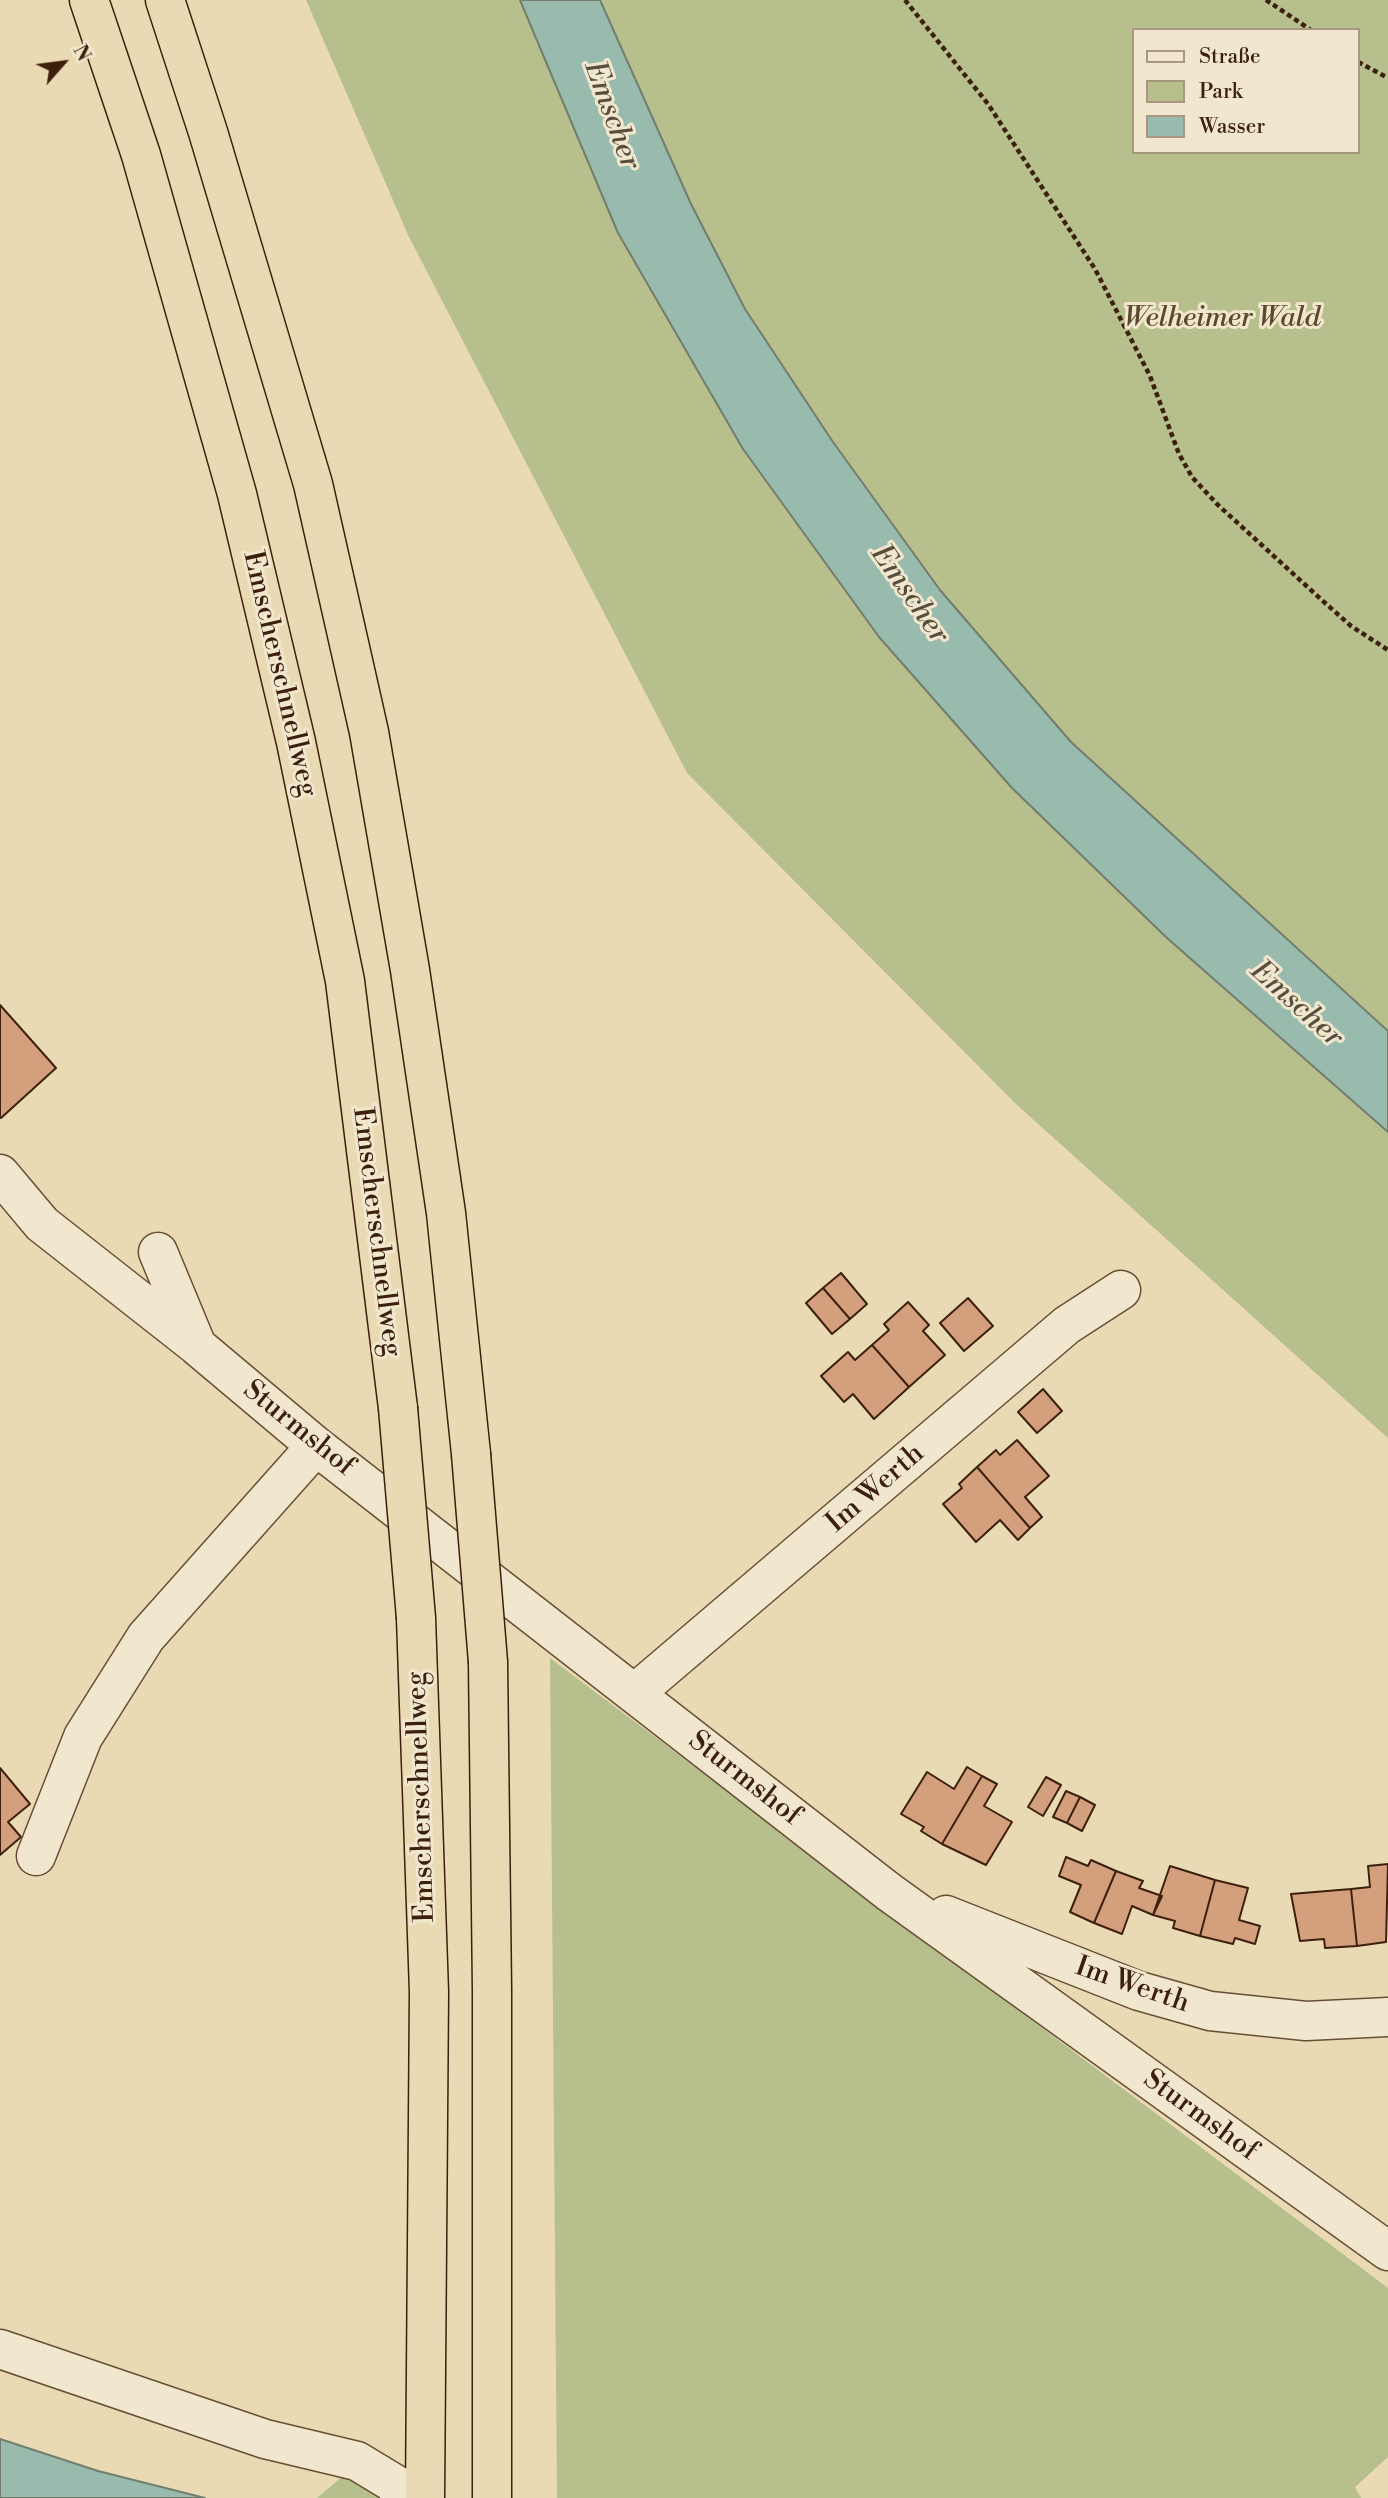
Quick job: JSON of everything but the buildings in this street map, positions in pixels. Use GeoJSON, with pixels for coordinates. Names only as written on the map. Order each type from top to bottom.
{"type":"FeatureCollection","features":[{"type":"Feature","properties":{"kind":"highway","name":"Emscherschnellweg"},"geometry":{"type":"LineString","coordinates":[[89,0],[141,155],[237,494],[296,743],[345,981],[398,1408],[416,1618],[429,1992],[425,2498]]}},
{"type":"Feature","properties":{"kind":"highway"},"geometry":{"type":"LineString","coordinates":[[165,0],[208,132],[313,484],[369,732],[410,970],[446,1213],[471,1454],[488,1662],[492,2498]]}},
{"type":"Feature","properties":{"kind":"street"},"geometry":{"type":"LineString","coordinates":[[0,1174],[42,1224],[197,1346]]}},
{"type":"Feature","properties":{"kind":"street","name":"Sturmshof"},"geometry":{"type":"LineString","coordinates":[[158,1252],[197,1346],[316,1446],[889,1892],[1388,2251]]}},
{"type":"Feature","properties":{"kind":"street","name":"Im Werth"},"geometry":{"type":"LineString","coordinates":[[635,1693],[1067,1325],[1121,1290]]}},
{"type":"Feature","properties":{"kind":"street"},"geometry":{"type":"LineString","coordinates":[[36,1856],[83,1737],[133,1656],[146,1637],[316,1446]]}},
{"type":"Feature","properties":{"kind":"street","name":"Im Werth"},"geometry":{"type":"LineString","coordinates":[[889,1892],[1139,1991],[1210,2011],[1306,2021],[1388,2017]]}},
{"type":"Feature","properties":{"kind":"street"},"geometry":{"type":"LineString","coordinates":[[0,2349],[265,2439],[356,2461],[400,2487],[399,2498]]}},
{"type":"Feature","properties":{"kind":"path"},"geometry":{"type":"LineString","coordinates":[[905,0],[988,104],[1095,269],[1150,376],[1179,454],[1192,477],[1218,505],[1351,626],[1388,650]]}},
{"type":"Feature","properties":{"kind":"path"},"geometry":{"type":"LineString","coordinates":[[1266,0],[1308,28]]}},
{"type":"Feature","properties":{"kind":"path"},"geometry":{"type":"LineString","coordinates":[[1360,63],[1388,78]]}},
{"type":"Feature","properties":{"kind":"green space"},"geometry":{"type":"Polygon","coordinates":[[[306,0],[520,0],[618,233],[743,449],[879,637],[1012,788],[1167,938],[1388,1132],[1388,1438],[1017,1105],[687,773],[409,237],[306,0]]]}},
{"type":"Feature","properties":{"kind":"green space","name":"Welheimer Wald"},"geometry":{"type":"Polygon","coordinates":[[[600,0],[1388,0],[1388,1031],[1071,743],[940,590],[833,442],[745,309],[691,204],[600,0]]]}},
{"type":"Feature","properties":{"kind":"green space"},"geometry":{"type":"Polygon","coordinates":[[[550,1658],[1388,2288],[1388,2457],[1355,2487],[1361,2498],[557,2498],[550,1658]]]}},
{"type":"Feature","properties":{"kind":"green space"},"geometry":{"type":"Polygon","coordinates":[[[365,2457],[383,2498],[317,2498],[365,2457]]]}},
{"type":"Feature","properties":{"kind":"water","name":"Emscher"},"geometry":{"type":"Polygon","coordinates":[[[520,0],[600,0],[691,204],[745,309],[833,442],[940,590],[1071,742],[1388,1031],[1388,1132],[1167,938],[1012,788],[879,637],[743,449],[618,233],[520,0]]]}},
{"type":"Feature","properties":{"kind":"water"},"geometry":{"type":"Polygon","coordinates":[[[0,2439],[98,2471],[205,2498],[0,2498],[0,2439]]]}}]}
